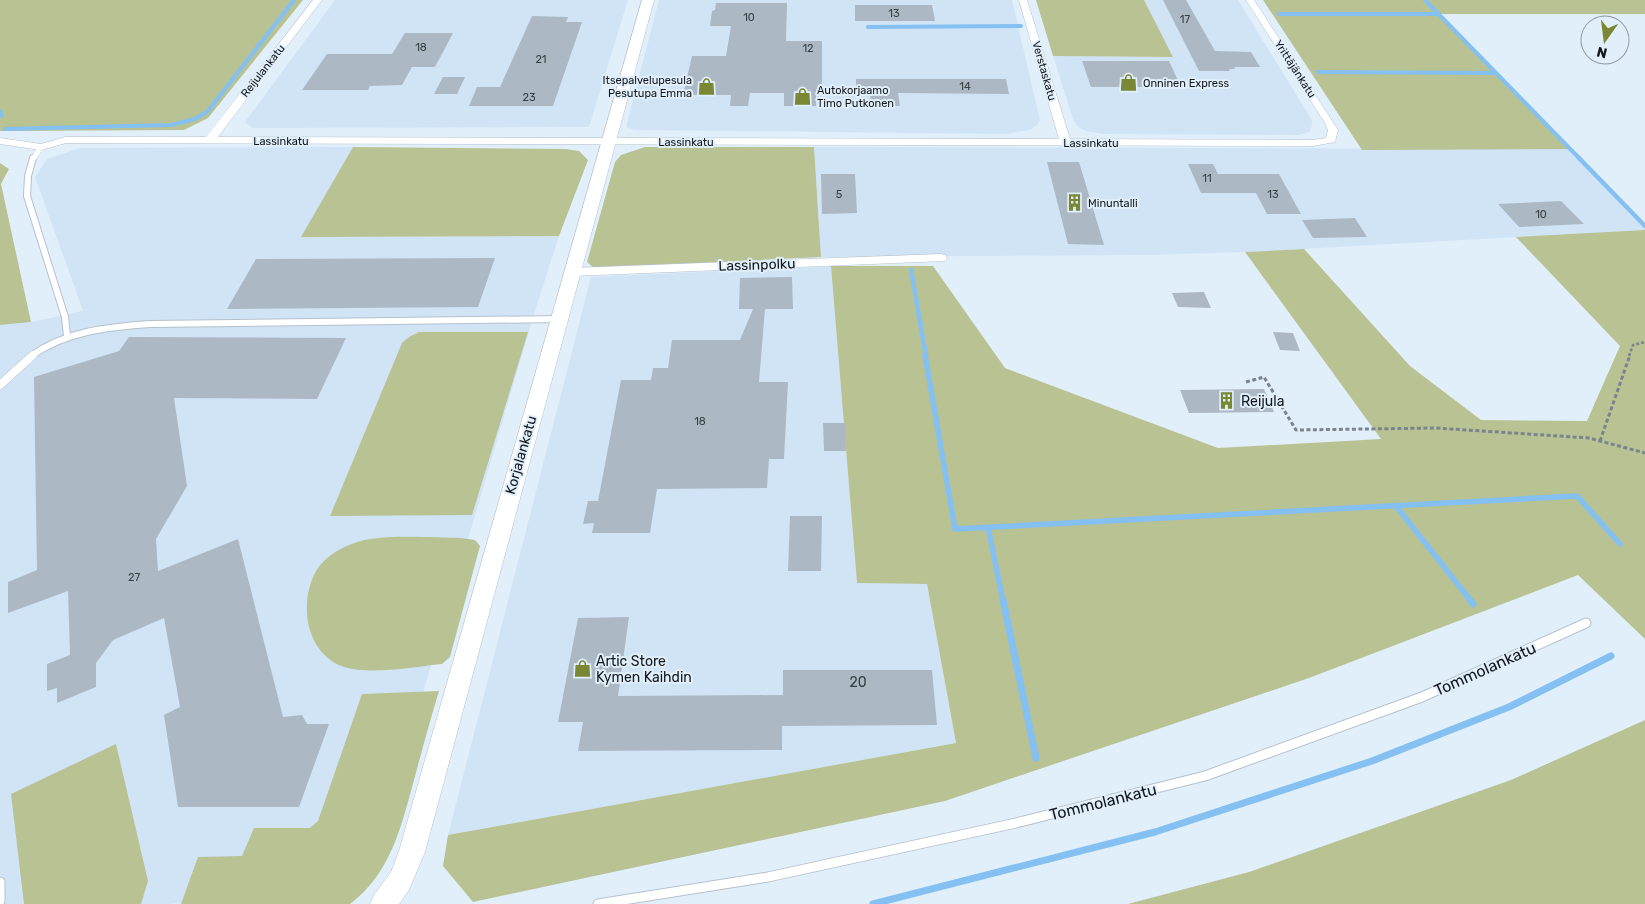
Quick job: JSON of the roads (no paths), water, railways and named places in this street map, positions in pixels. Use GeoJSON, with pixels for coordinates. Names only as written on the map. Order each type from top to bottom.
{"type":"FeatureCollection","features":[{"type":"Feature","properties":{"kind":"street","name":"Reijulankatu"},"geometry":{"type":"LineString","coordinates":[[209,141],[318,0]]}},
{"type":"Feature","properties":{"kind":"street","name":"Korjalankatu"},"geometry":{"type":"LineString","coordinates":[[383,904],[400,881],[412,852],[648,0]]}},
{"type":"Feature","properties":{"kind":"street","name":"Verstaskatu"},"geometry":{"type":"LineString","coordinates":[[1024,0],[1065,142]]}},
{"type":"Feature","properties":{"kind":"street","name":"Yrittäjänkatu"},"geometry":{"type":"LineString","coordinates":[[1250,0],[1330,123],[1333,130],[1330,140]]}},
{"type":"Feature","properties":{"kind":"street","name":"Lassinkatu"},"geometry":{"type":"LineString","coordinates":[[41,147],[65,140],[1313,143],[1330,140]]}},
{"type":"Feature","properties":{"kind":"street"},"geometry":{"type":"LineString","coordinates":[[0,141],[41,147]]}},
{"type":"Feature","properties":{"kind":"street","name":"Lassinpolku"},"geometry":{"type":"LineString","coordinates":[[573,272],[941,258]]}},
{"type":"Feature","properties":{"kind":"lane"},"geometry":{"type":"LineString","coordinates":[[41,147],[33,157],[28,168],[26,179],[27,196],[65,317],[67,336]]}},
{"type":"Feature","properties":{"kind":"lane"},"geometry":{"type":"LineString","coordinates":[[0,385],[16,366],[38,351],[67,336],[100,328],[150,324],[560,319]]}},
{"type":"Feature","properties":{"kind":"lane","name":"Tommolankatu"},"geometry":{"type":"LineString","coordinates":[[598,904],[768,877],[1016,823],[1205,776],[1422,697],[1586,623]]}},
{"type":"Feature","properties":{"kind":"lane"},"geometry":{"type":"LineString","coordinates":[[0,882],[0,901]]}},
{"type":"Feature","properties":{"kind":"waterway"},"geometry":{"type":"LineString","coordinates":[[5,129],[171,125],[195,119],[208,111],[294,0]]}},
{"type":"Feature","properties":{"kind":"waterway"},"geometry":{"type":"LineString","coordinates":[[1425,0],[1439,14]]}},
{"type":"Feature","properties":{"kind":"waterway"},"geometry":{"type":"LineString","coordinates":[[1279,14],[1439,14]]}},
{"type":"Feature","properties":{"kind":"waterway"},"geometry":{"type":"LineString","coordinates":[[1439,14],[1580,159]]}},
{"type":"Feature","properties":{"kind":"waterway"},"geometry":{"type":"LineString","coordinates":[[868,27],[1021,26]]}},
{"type":"Feature","properties":{"kind":"waterway"},"geometry":{"type":"LineString","coordinates":[[1318,72],[1496,73]]}},
{"type":"Feature","properties":{"kind":"waterway"},"geometry":{"type":"LineString","coordinates":[[0,111],[2,116]]}},
{"type":"Feature","properties":{"kind":"waterway"},"geometry":{"type":"LineString","coordinates":[[1579,158],[1645,226]]}},
{"type":"Feature","properties":{"kind":"waterway"},"geometry":{"type":"LineString","coordinates":[[911,270],[926,356]]}},
{"type":"Feature","properties":{"kind":"waterway"},"geometry":{"type":"LineString","coordinates":[[925,355],[955,529],[988,527]]}},
{"type":"Feature","properties":{"kind":"waterway"},"geometry":{"type":"LineString","coordinates":[[988,527],[1577,496],[1620,544]]}},
{"type":"Feature","properties":{"kind":"waterway"},"geometry":{"type":"LineString","coordinates":[[1396,506],[1471,601]]}},
{"type":"Feature","properties":{"kind":"waterway"},"geometry":{"type":"LineString","coordinates":[[988,527],[1003,601]]}},
{"type":"Feature","properties":{"kind":"waterway"},"geometry":{"type":"LineString","coordinates":[[1003,600],[1036,758]]}},
{"type":"Feature","properties":{"kind":"waterway"},"geometry":{"type":"LineString","coordinates":[[1470,600],[1473,604]]}},
{"type":"Feature","properties":{"kind":"waterway"},"geometry":{"type":"LineString","coordinates":[[873,904],[1155,832],[1372,761],[1509,707],[1611,656]]}},
{"type":"Feature","properties":{"kind":"place","name":"Onninen Express"},"geometry":{"type":"Point","coordinates":[1129,83]}},
{"type":"Feature","properties":{"kind":"place","name":"Itsepalvelupesula Pesutupa Emma"},"geometry":{"type":"Point","coordinates":[706,86]}},
{"type":"Feature","properties":{"kind":"place","name":"Autokorjaamo Timo Putkonen"},"geometry":{"type":"Point","coordinates":[803,96]}},
{"type":"Feature","properties":{"kind":"place","name":"Minuntalli"},"geometry":{"type":"Point","coordinates":[1074,203]}},
{"type":"Feature","properties":{"kind":"place","name":"Reijula"},"geometry":{"type":"Point","coordinates":[1227,401]}},
{"type":"Feature","properties":{"kind":"place","name":"Artic Store Kymen Kaihdin"},"geometry":{"type":"Point","coordinates":[582,669]}}]}
